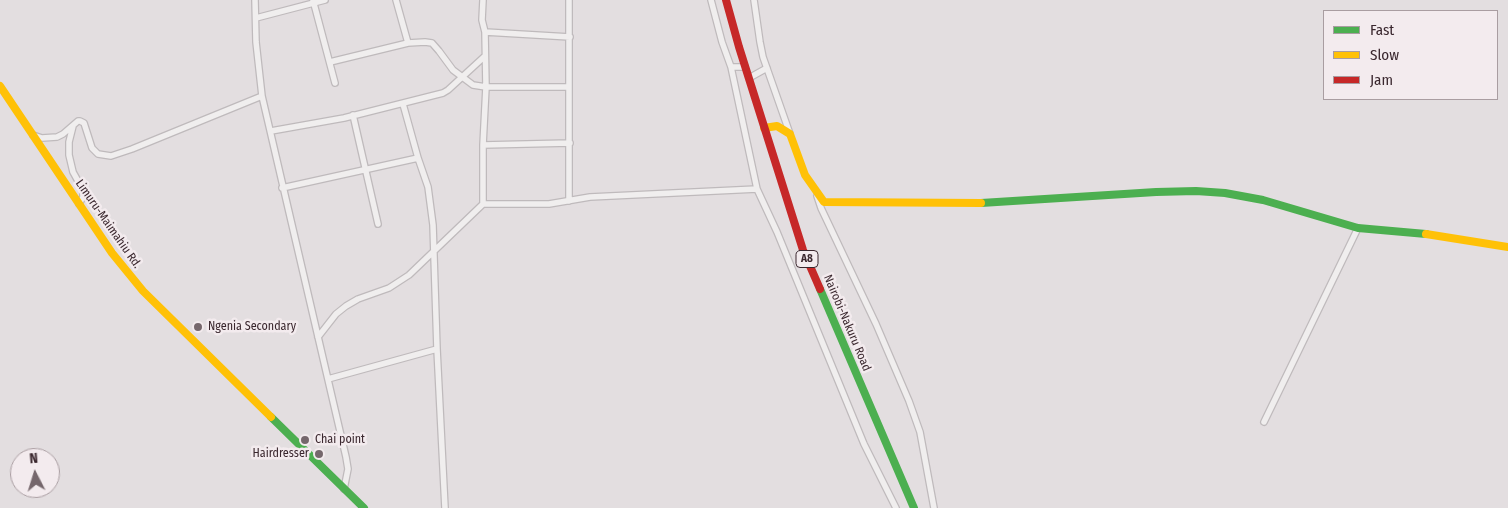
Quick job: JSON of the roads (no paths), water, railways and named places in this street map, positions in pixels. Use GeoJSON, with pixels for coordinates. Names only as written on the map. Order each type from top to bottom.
{"type":"FeatureCollection","features":[{"type":"Feature","properties":{"kind":"main road","name":"Nairobi-Nakuru Road"},"geometry":{"type":"LineString","coordinates":[[726,0],[748,78],[804,250],[914,508]]}},
{"type":"Feature","properties":{"kind":"main road","name":"Limuru-Maimahiu Rd."},"geometry":{"type":"LineString","coordinates":[[0,86],[112,253],[143,291],[364,508]]}},
{"type":"Feature","properties":{"kind":"main road"},"geometry":{"type":"LineString","coordinates":[[764,128],[777,126],[790,134],[804,175],[824,202],[830,203],[974,204],[1196,191],[1263,200],[1358,228],[1414,232],[1508,247]]}},
{"type":"Feature","properties":{"kind":"street"},"geometry":{"type":"LineString","coordinates":[[255,0],[257,59],[262,96],[346,457],[348,469],[344,489]]}},
{"type":"Feature","properties":{"kind":"street"},"geometry":{"type":"LineString","coordinates":[[256,18],[313,1],[325,0]]}},
{"type":"Feature","properties":{"kind":"street"},"geometry":{"type":"LineString","coordinates":[[396,0],[408,43]]}},
{"type":"Feature","properties":{"kind":"street"},"geometry":{"type":"LineString","coordinates":[[483,0],[482,20],[486,32],[483,204]]}},
{"type":"Feature","properties":{"kind":"street"},"geometry":{"type":"LineString","coordinates":[[569,0],[569,201]]}},
{"type":"Feature","properties":{"kind":"street"},"geometry":{"type":"LineString","coordinates":[[710,0],[731,67],[757,188],[864,444],[896,508]]}},
{"type":"Feature","properties":{"kind":"street"},"geometry":{"type":"LineString","coordinates":[[754,0],[760,42],[790,134]]}},
{"type":"Feature","properties":{"kind":"street"},"geometry":{"type":"LineString","coordinates":[[313,1],[335,83]]}},
{"type":"Feature","properties":{"kind":"street"},"geometry":{"type":"LineString","coordinates":[[486,32],[570,37]]}},
{"type":"Feature","properties":{"kind":"street"},"geometry":{"type":"LineString","coordinates":[[330,62],[408,43],[426,42],[432,43],[453,70],[473,85],[486,87],[568,87]]}},
{"type":"Feature","properties":{"kind":"street"},"geometry":{"type":"LineString","coordinates":[[271,132],[403,104],[443,93],[485,56]]}},
{"type":"Feature","properties":{"kind":"street"},"geometry":{"type":"LineString","coordinates":[[731,67],[745,67]]}},
{"type":"Feature","properties":{"kind":"street"},"geometry":{"type":"LineString","coordinates":[[748,78],[767,68]]}},
{"type":"Feature","properties":{"kind":"street"},"geometry":{"type":"LineString","coordinates":[[33,135],[42,138],[57,137],[64,134],[78,121],[84,123],[92,148],[98,154],[110,156],[132,149],[262,96]]}},
{"type":"Feature","properties":{"kind":"street"},"geometry":{"type":"LineString","coordinates":[[403,104],[430,198],[445,508]]}},
{"type":"Feature","properties":{"kind":"street"},"geometry":{"type":"LineString","coordinates":[[353,115],[378,224]]}},
{"type":"Feature","properties":{"kind":"street"},"geometry":{"type":"LineString","coordinates":[[73,126],[69,142],[69,155],[74,172],[83,190],[84,198],[79,204]]}},
{"type":"Feature","properties":{"kind":"street"},"geometry":{"type":"LineString","coordinates":[[483,145],[570,143]]}},
{"type":"Feature","properties":{"kind":"street"},"geometry":{"type":"LineString","coordinates":[[282,188],[418,158]]}},
{"type":"Feature","properties":{"kind":"street"},"geometry":{"type":"LineString","coordinates":[[318,337],[336,314],[346,306],[397,283],[409,275],[483,204],[540,205],[557,204],[590,197],[757,188]]}},
{"type":"Feature","properties":{"kind":"street"},"geometry":{"type":"LineString","coordinates":[[817,194],[820,208],[876,324],[909,401],[920,432],[934,508]]}},
{"type":"Feature","properties":{"kind":"street"},"geometry":{"type":"LineString","coordinates":[[1264,422],[1358,228]]}},
{"type":"Feature","properties":{"kind":"street"},"geometry":{"type":"LineString","coordinates":[[328,379],[437,349]]}},
{"type":"Feature","properties":{"kind":"place","name":"Ngenia Secondary"},"geometry":{"type":"Point","coordinates":[198,327]}},
{"type":"Feature","properties":{"kind":"place","name":"Chai point"},"geometry":{"type":"Point","coordinates":[305,440]}},
{"type":"Feature","properties":{"kind":"place","name":"Hairdresser"},"geometry":{"type":"Point","coordinates":[319,454]}}]}
